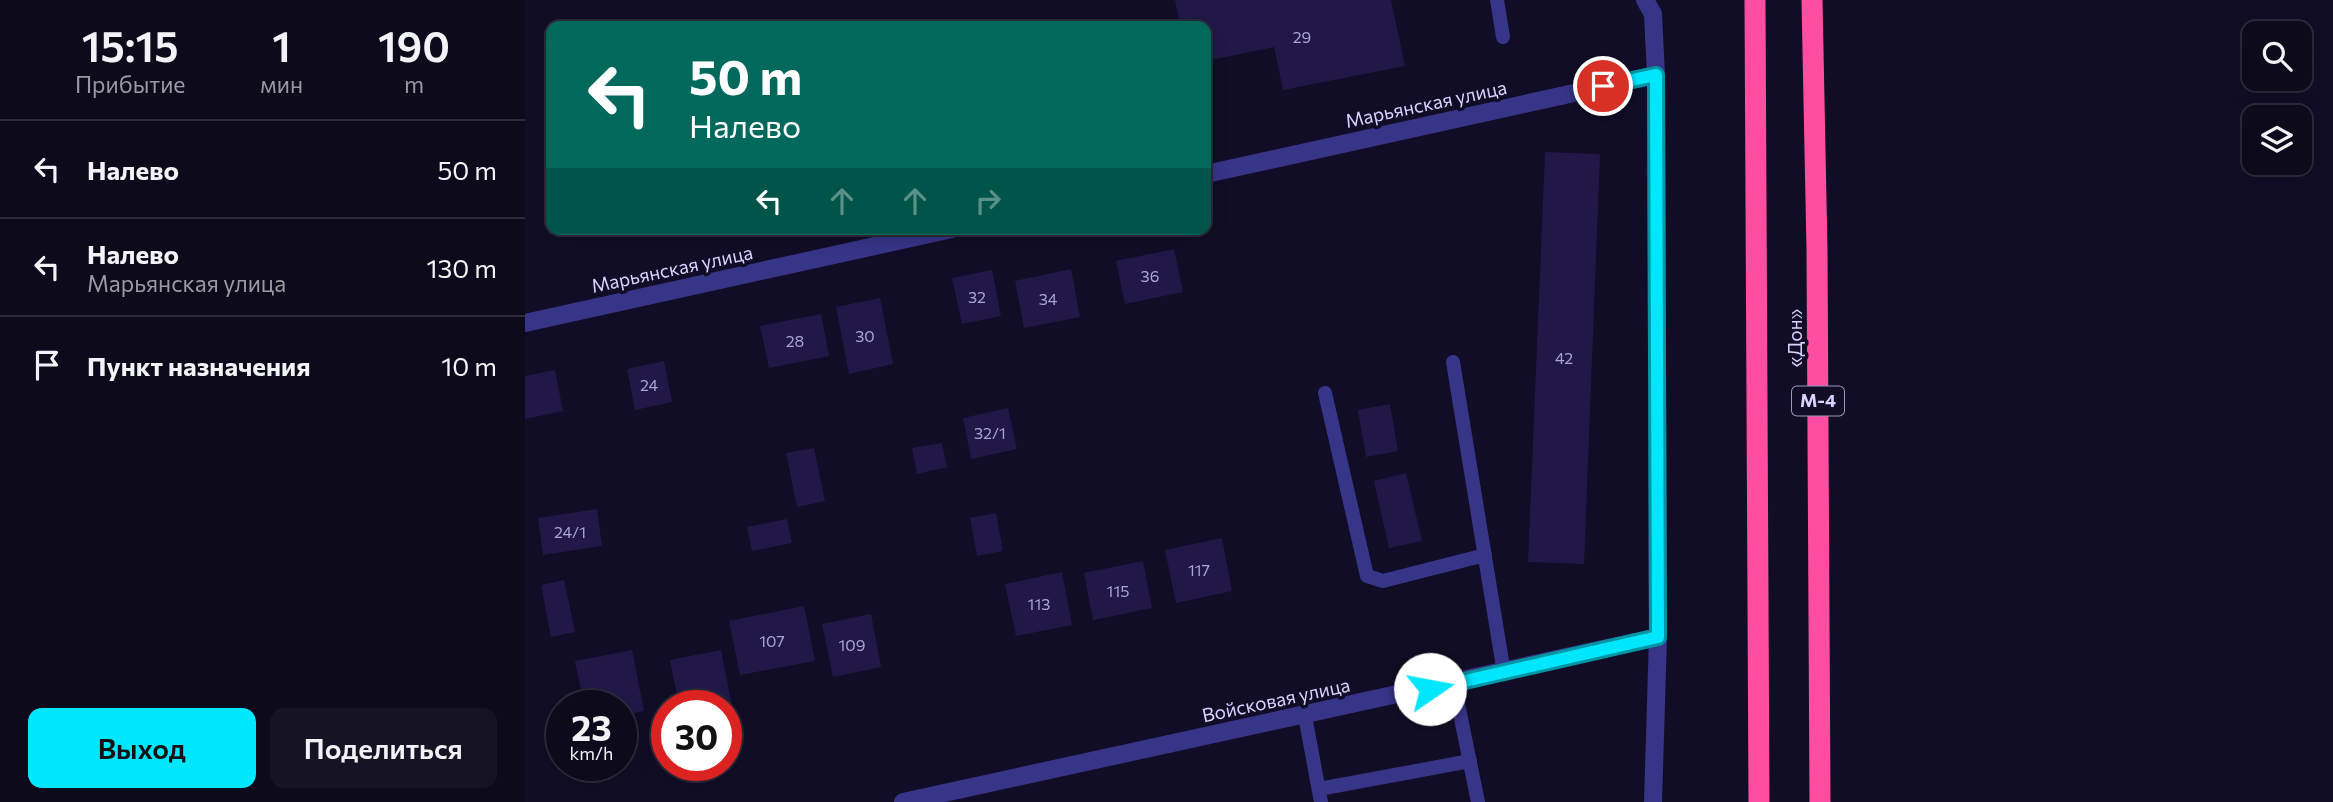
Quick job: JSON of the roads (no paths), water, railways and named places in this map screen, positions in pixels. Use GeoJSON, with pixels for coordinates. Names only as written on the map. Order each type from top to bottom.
{"type":"FeatureCollection","features":[{"type":"Feature","properties":{"kind":"highway","name":"«Дон»"},"geometry":{"type":"LineString","coordinates":[[1755,0],[1759,802]]}},
{"type":"Feature","properties":{"kind":"highway","name":"«Дон»"},"geometry":{"type":"LineString","coordinates":[[1812,0],[1818,250],[1820,802]]}},
{"type":"Feature","properties":{"kind":"street"},"geometry":{"type":"LineString","coordinates":[[1645,0],[1653,14],[1656,75],[1658,637],[1653,802]]}},
{"type":"Feature","properties":{"kind":"street","name":"Марьянская улица"},"geometry":{"type":"LineString","coordinates":[[1211,172],[1656,75]]}},
{"type":"Feature","properties":{"kind":"street","name":"Марьянская улица"},"geometry":{"type":"LineString","coordinates":[[525,323],[924,235]]}},
{"type":"Feature","properties":{"kind":"street","name":"Войсковая улица"},"geometry":{"type":"LineString","coordinates":[[903,802],[1454,684],[1658,637]]}},
{"type":"Feature","properties":{"kind":"lane"},"geometry":{"type":"LineString","coordinates":[[1497,0],[1503,37]]}},
{"type":"Feature","properties":{"kind":"lane"},"geometry":{"type":"LineString","coordinates":[[1453,362],[1504,673]]}},
{"type":"Feature","properties":{"kind":"lane"},"geometry":{"type":"LineString","coordinates":[[1325,393],[1367,576],[1383,581],[1485,555]]}},
{"type":"Feature","properties":{"kind":"lane"},"geometry":{"type":"LineString","coordinates":[[1454,684],[1478,802]]}},
{"type":"Feature","properties":{"kind":"lane"},"geometry":{"type":"LineString","coordinates":[[1305,716],[1320,796],[1470,761]]}}]}
